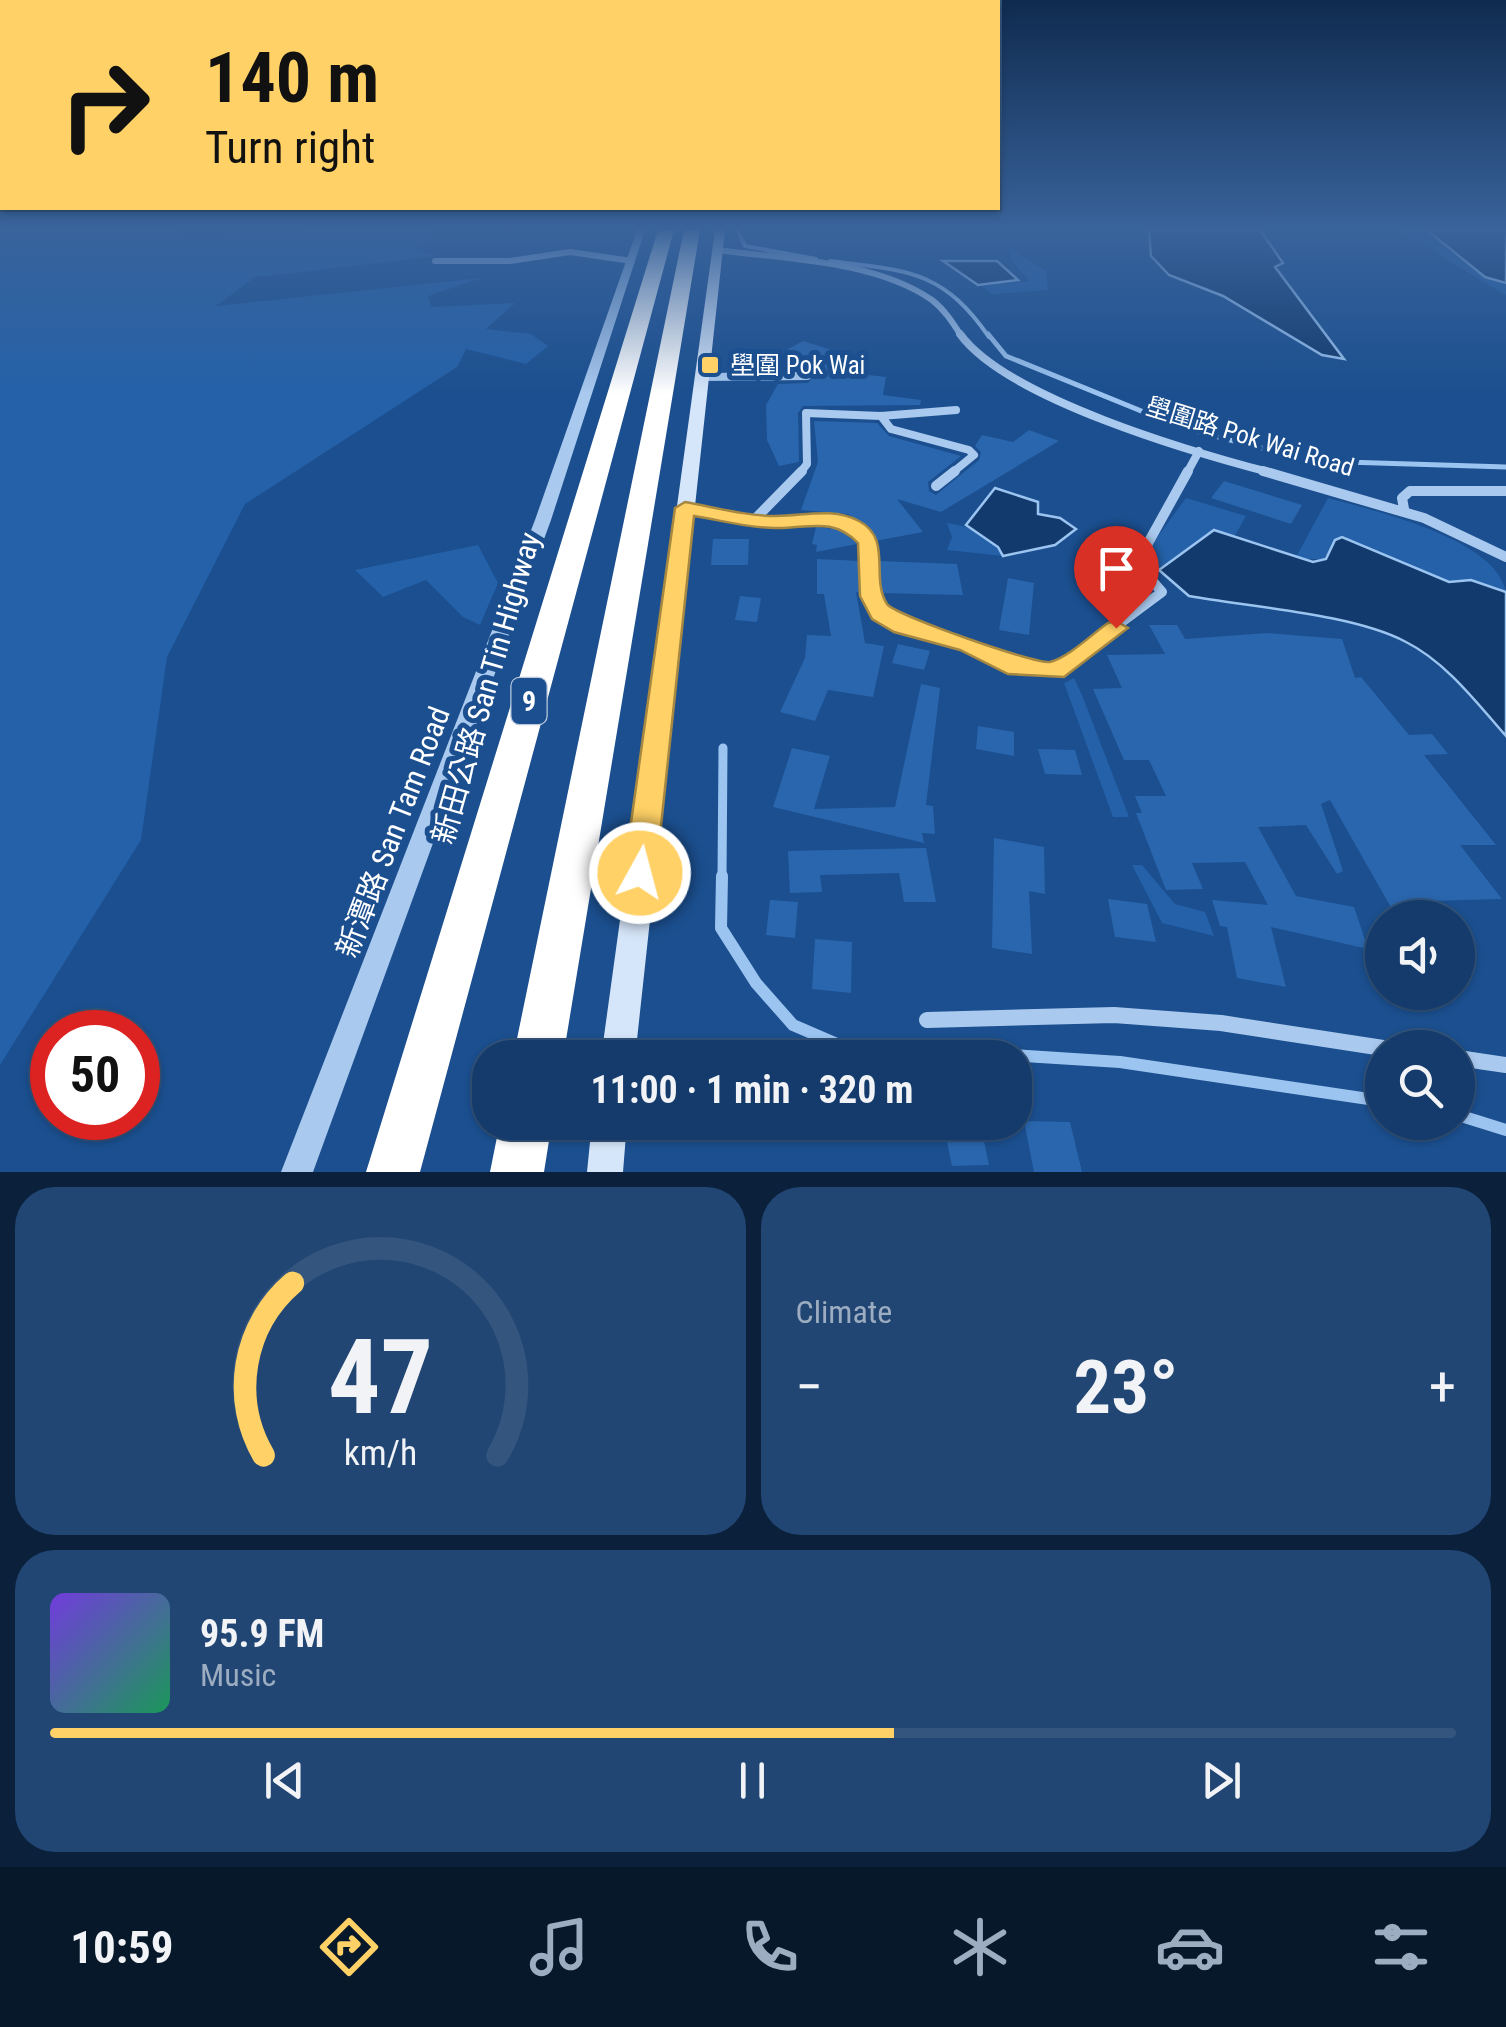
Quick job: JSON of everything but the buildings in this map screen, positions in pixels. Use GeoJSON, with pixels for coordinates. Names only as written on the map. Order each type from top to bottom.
{"type":"FeatureCollection","features":[{"type":"Feature","properties":{"kind":"highway","name":"新田公路 San Tin Highway"},"geometry":{"type":"LineString","coordinates":[[393,1172],[650,285]]}},
{"type":"Feature","properties":{"kind":"highway"},"geometry":{"type":"LineString","coordinates":[[542,1040],[699,285]]}},
{"type":"Feature","properties":{"kind":"highway"},"geometry":{"type":"LineString","coordinates":[[516,1172],[522,1140]]}},
{"type":"Feature","properties":{"kind":"main road"},"geometry":{"type":"LineString","coordinates":[[620,1040],[701,377],[706,285]]}},
{"type":"Feature","properties":{"kind":"main road"},"geometry":{"type":"LineString","coordinates":[[605,1172],[608,1140]]}},
{"type":"Feature","properties":{"kind":"street","name":"新潭路 San Tam Road"},"geometry":{"type":"LineString","coordinates":[[298,1172],[543,520],[624,285]]}},
{"type":"Feature","properties":{"kind":"street","name":"壆圍路 Pok Wai Road"},"geometry":{"type":"LineString","coordinates":[[898,285],[948,311],[976,352],[1008,372],[1150,435],[1404,509],[1474,538],[1506,557]]}},
{"type":"Feature","properties":{"kind":"street"},"geometry":{"type":"LineString","coordinates":[[701,377],[807,376]]}},
{"type":"Feature","properties":{"kind":"street"},"geometry":{"type":"LineString","coordinates":[[756,518],[786,492],[807,464],[806,413],[881,416],[956,410]]}},
{"type":"Feature","properties":{"kind":"street"},"geometry":{"type":"LineString","coordinates":[[881,416],[891,429],[969,450],[974,456],[936,486]]}},
{"type":"Feature","properties":{"kind":"street"},"geometry":{"type":"LineString","coordinates":[[685,508],[786,522],[822,518],[853,526],[868,542],[874,605],[890,620],[951,638],[1017,668],[1055,671],[1162,592],[1137,563],[1200,451]]}},
{"type":"Feature","properties":{"kind":"street"},"geometry":{"type":"LineString","coordinates":[[1404,509],[1402,498],[1410,491],[1506,492]]}},
{"type":"Feature","properties":{"kind":"street"},"geometry":{"type":"LineString","coordinates":[[926,1020],[1114,1015],[1221,1023],[1365,1045]]}},
{"type":"Feature","properties":{"kind":"street"},"geometry":{"type":"LineString","coordinates":[[1475,1060],[1506,1065]]}},
{"type":"Feature","properties":{"kind":"shaded area"},"geometry":{"type":"Polygon","coordinates":[[[0,285],[245,285],[216,306],[418,285],[461,285],[428,296],[431,307],[515,303],[486,329],[531,334],[548,346],[526,364],[466,349],[457,367],[245,504],[167,657],[141,840],[34,1010],[30,1010],[30,1017],[0,1065],[0,285]]]}},
{"type":"Feature","properties":{"kind":"shaded area"},"geometry":{"type":"Polygon","coordinates":[[[1047,285],[1048,290],[992,294],[982,286],[1047,285]]]}},
{"type":"Feature","properties":{"kind":"shaded area"},"geometry":{"type":"Polygon","coordinates":[[[1194,285],[1288,285],[1344,359],[1322,355],[1223,296],[1194,285]]]}},
{"type":"Feature","properties":{"kind":"shaded area"},"geometry":{"type":"Polygon","coordinates":[[[1489,285],[1506,285],[1506,295],[1489,285]]]}},
{"type":"Feature","properties":{"kind":"shaded area"},"geometry":{"type":"Polygon","coordinates":[[[995,488],[1038,502],[1038,514],[1060,518],[1076,529],[1055,545],[1003,556],[998,547],[966,525],[995,488]]]}},
{"type":"Feature","properties":{"kind":"shaded area"},"geometry":{"type":"Polygon","coordinates":[[[1186,498],[1246,516],[1234,537],[1214,530],[1159,570],[1148,550],[1186,498]]]}},
{"type":"Feature","properties":{"kind":"shaded area"},"geometry":{"type":"Polygon","coordinates":[[[1328,498],[1402,519],[1457,542],[1480,556],[1497,573],[1506,592],[1471,580],[1449,582],[1343,538],[1335,540],[1326,559],[1295,559],[1328,498]]]}},
{"type":"Feature","properties":{"kind":"shaded area"},"geometry":{"type":"Polygon","coordinates":[[[947,523],[979,533],[1003,556],[947,550],[952,537],[947,523]]]}},
{"type":"Feature","properties":{"kind":"shaded area"},"geometry":{"type":"Polygon","coordinates":[[[1214,530],[1313,562],[1326,559],[1335,540],[1342,537],[1449,582],[1471,580],[1506,592],[1506,736],[1448,672],[1421,650],[1384,632],[1331,618],[1189,596],[1159,570],[1214,530]]]}},
{"type":"Feature","properties":{"kind":"shaded area"},"geometry":{"type":"Polygon","coordinates":[[[478,545],[498,583],[480,625],[463,617],[426,580],[383,597],[355,570],[478,545]]]}},
{"type":"Feature","properties":{"kind":"shaded area"},"geometry":{"type":"Polygon","coordinates":[[[1074,678],[1129,817],[1113,817],[1064,683],[1074,678]]]}},
{"type":"Feature","properties":{"kind":"shaded area"},"geometry":{"type":"Polygon","coordinates":[[[1132,865],[1142,865],[1175,904],[1205,912],[1214,936],[1162,923],[1132,865]]]}},
{"type":"Feature","properties":{"kind":"waterway"},"geometry":{"type":"LineString","coordinates":[[936,285],[955,298],[989,337]]}},
{"type":"Feature","properties":{"kind":"waterway"},"geometry":{"type":"LineString","coordinates":[[988,334],[1006,356],[1183,428],[1313,461],[1506,467]]}},
{"type":"Feature","properties":{"kind":"waterway"},"geometry":{"type":"LineString","coordinates":[[722,878],[723,748]]}},
{"type":"Feature","properties":{"kind":"waterway"},"geometry":{"type":"LineString","coordinates":[[722,876],[721,928],[756,983],[793,1025],[837,1044],[1120,1062],[1365,1098]]}},
{"type":"Feature","properties":{"kind":"waterway"},"geometry":{"type":"LineString","coordinates":[[1475,1120],[1506,1130]]}},
{"type":"Feature","properties":{"kind":"place","name":"壆圍 Pok Wai"},"geometry":{"type":"Point","coordinates":[710,365]}},
{"type":"Feature","properties":{"kind":"route"},"geometry":{"type":"LineString","coordinates":[[640,873],[685,508],[730,512],[774,522],[838,519],[853,526],[868,542],[871,596],[880,613],[902,626],[969,644],[1017,668],[1055,671],[1116,628]]}}]}
